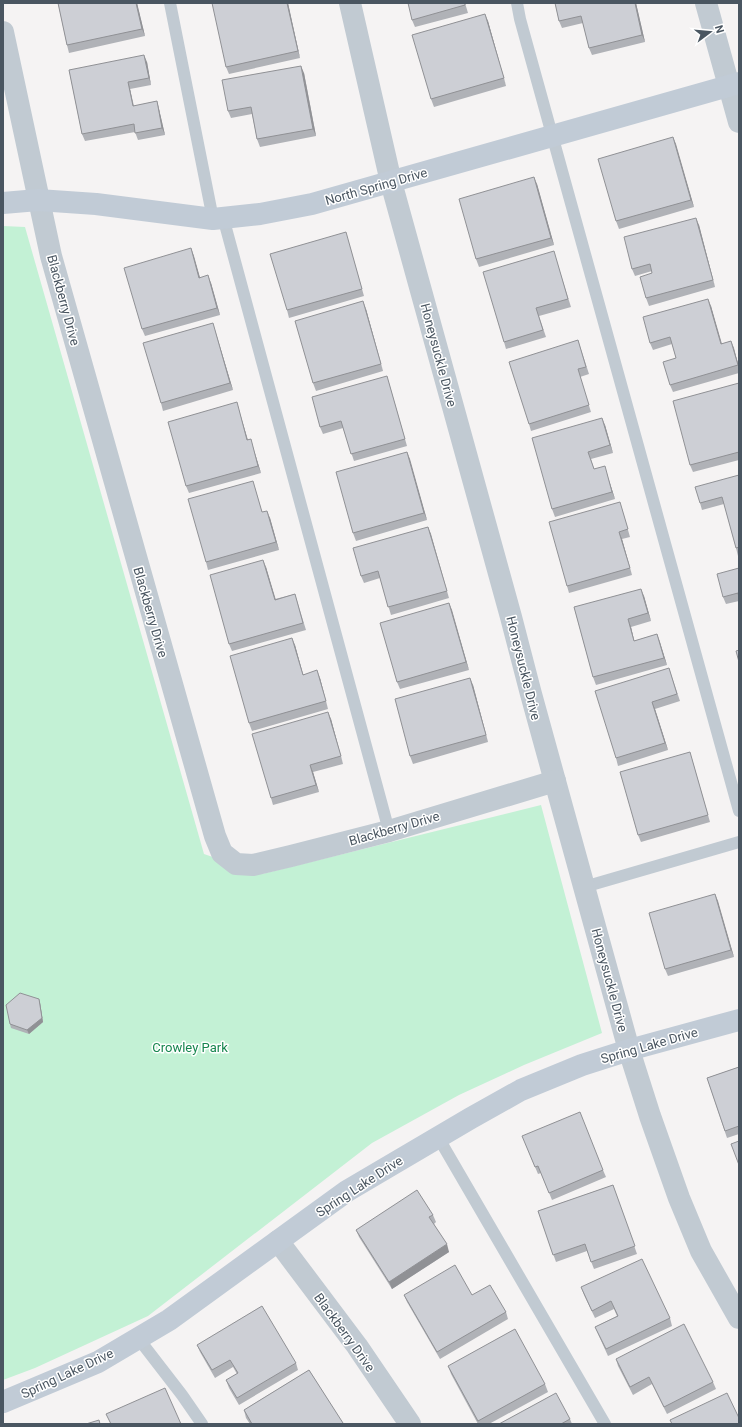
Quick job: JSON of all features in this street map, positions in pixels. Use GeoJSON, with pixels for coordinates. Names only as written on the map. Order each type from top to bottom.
{"type":"FeatureCollection","features":[{"type":"Feature","properties":{"kind":"street","name":"Honeysuckle Drive"},"geometry":{"type":"LineString","coordinates":[[350,3],[391,182],[629,1050],[650,1116],[679,1198],[701,1251],[739,1318]]}},
{"type":"Feature","properties":{"kind":"street"},"geometry":{"type":"LineString","coordinates":[[706,3],[734,85],[739,122]]}},
{"type":"Feature","properties":{"kind":"street","name":"Blackberry Drive"},"geometry":{"type":"LineString","coordinates":[[3,32],[51,256],[215,836],[222,853],[236,864],[253,864],[291,856],[389,831],[555,781]]}},
{"type":"Feature","properties":{"kind":"street","name":"North Spring Drive"},"geometry":{"type":"LineString","coordinates":[[3,203],[38,200],[96,204],[218,218],[260,214],[312,204],[734,85]]}},
{"type":"Feature","properties":{"kind":"street","name":"Spring Lake Drive"},"geometry":{"type":"LineString","coordinates":[[3,1402],[98,1362],[169,1320],[347,1191],[521,1090],[582,1066],[629,1050],[739,1020]]}},
{"type":"Feature","properties":{"kind":"street","name":"Blackberry Drive"},"geometry":{"type":"LineString","coordinates":[[278,1242],[357,1346],[410,1424]]}},
{"type":"Feature","properties":{"kind":"lane"},"geometry":{"type":"LineString","coordinates":[[170,3],[218,218],[389,831]]}},
{"type":"Feature","properties":{"kind":"lane"},"geometry":{"type":"LineString","coordinates":[[517,3],[739,811]]}},
{"type":"Feature","properties":{"kind":"lane"},"geometry":{"type":"LineString","coordinates":[[584,888],[739,842]]}},
{"type":"Feature","properties":{"kind":"lane"},"geometry":{"type":"LineString","coordinates":[[438,1137],[605,1424]]}},
{"type":"Feature","properties":{"kind":"lane"},"geometry":{"type":"LineString","coordinates":[[138,1338],[182,1394],[202,1424]]}},
{"type":"Feature","properties":{"kind":"green space","name":"Crowley Park"},"geometry":{"type":"Polygon","coordinates":[[[3,226],[25,227],[204,854],[262,874],[541,805],[602,1033],[524,1065],[459,1095],[372,1143],[148,1316],[35,1368],[3,1380],[3,226]]]}},
{"type":"Feature","properties":{"kind":"building"},"geometry":{"type":"Polygon","coordinates":[[[58,3],[136,3],[142,29],[67,45],[58,3]]]}},
{"type":"Feature","properties":{"kind":"building"},"geometry":{"type":"Polygon","coordinates":[[[212,3],[287,3],[298,51],[226,67],[212,3]]]}},
{"type":"Feature","properties":{"kind":"building"},"geometry":{"type":"Polygon","coordinates":[[[408,3],[465,3],[465,5],[412,20],[408,3]]]}},
{"type":"Feature","properties":{"kind":"building"},"geometry":{"type":"Polygon","coordinates":[[[555,3],[635,3],[642,35],[589,48],[581,16],[559,21],[555,3]]]}},
{"type":"Feature","properties":{"kind":"building"},"geometry":{"type":"Polygon","coordinates":[[[485,14],[504,78],[431,99],[412,35],[485,14]]]}},
{"type":"Feature","properties":{"kind":"building"},"geometry":{"type":"Polygon","coordinates":[[[144,55],[149,78],[128,82],[133,106],[157,101],[162,128],[135,133],[134,124],[82,134],[69,70],[144,55]]]}},
{"type":"Feature","properties":{"kind":"building"},"geometry":{"type":"Polygon","coordinates":[[[301,66],[313,129],[257,139],[251,107],[228,111],[222,80],[301,66]]]}},
{"type":"Feature","properties":{"kind":"building"},"geometry":{"type":"Polygon","coordinates":[[[673,137],[691,200],[616,221],[598,159],[673,137]]]}},
{"type":"Feature","properties":{"kind":"building"},"geometry":{"type":"Polygon","coordinates":[[[534,177],[551,238],[476,259],[459,199],[534,177]]]}},
{"type":"Feature","properties":{"kind":"building"},"geometry":{"type":"Polygon","coordinates":[[[696,218],[713,280],[646,298],[640,277],[652,273],[650,264],[632,269],[624,237],[696,218]]]}},
{"type":"Feature","properties":{"kind":"building"},"geometry":{"type":"Polygon","coordinates":[[[346,232],[362,289],[287,310],[270,254],[346,232]]]}},
{"type":"Feature","properties":{"kind":"building"},"geometry":{"type":"Polygon","coordinates":[[[191,248],[199,278],[208,275],[217,308],[142,329],[124,268],[191,248]]]}},
{"type":"Feature","properties":{"kind":"building"},"geometry":{"type":"Polygon","coordinates":[[[554,251],[568,299],[536,308],[543,330],[504,342],[483,272],[554,251]]]}},
{"type":"Feature","properties":{"kind":"building"},"geometry":{"type":"Polygon","coordinates":[[[708,299],[721,344],[731,341],[738,365],[670,385],[663,362],[676,358],[670,337],[650,343],[643,317],[708,299]]]}},
{"type":"Feature","properties":{"kind":"building"},"geometry":{"type":"Polygon","coordinates":[[[363,301],[381,364],[313,383],[295,321],[363,301]]]}},
{"type":"Feature","properties":{"kind":"building"},"geometry":{"type":"Polygon","coordinates":[[[213,323],[230,383],[161,403],[143,343],[213,323]]]}},
{"type":"Feature","properties":{"kind":"building"},"geometry":{"type":"Polygon","coordinates":[[[578,340],[586,367],[578,369],[589,405],[529,424],[509,362],[578,340]]]}},
{"type":"Feature","properties":{"kind":"building"},"geometry":{"type":"Polygon","coordinates":[[[387,376],[405,439],[351,454],[341,421],[320,427],[312,397],[387,376]]]}},
{"type":"Feature","properties":{"kind":"building"},"geometry":{"type":"Polygon","coordinates":[[[739,383],[739,452],[690,465],[673,401],[739,383]]]}},
{"type":"Feature","properties":{"kind":"building"},"geometry":{"type":"Polygon","coordinates":[[[237,402],[247,440],[251,439],[258,466],[186,486],[168,422],[237,402]]]}},
{"type":"Feature","properties":{"kind":"building"},"geometry":{"type":"Polygon","coordinates":[[[602,418],[610,445],[588,452],[594,469],[605,466],[612,492],[552,509],[532,438],[602,418]]]}},
{"type":"Feature","properties":{"kind":"building"},"geometry":{"type":"Polygon","coordinates":[[[407,452],[424,513],[353,533],[336,472],[407,452]]]}},
{"type":"Feature","properties":{"kind":"building"},"geometry":{"type":"Polygon","coordinates":[[[739,475],[739,547],[736,548],[722,497],[700,503],[695,487],[739,475]]]}},
{"type":"Feature","properties":{"kind":"building"},"geometry":{"type":"Polygon","coordinates":[[[253,481],[262,512],[267,511],[276,542],[206,562],[188,499],[253,481]]]}},
{"type":"Feature","properties":{"kind":"building"},"geometry":{"type":"Polygon","coordinates":[[[620,502],[628,529],[619,532],[630,568],[567,586],[549,522],[620,502]]]}},
{"type":"Feature","properties":{"kind":"building"},"geometry":{"type":"Polygon","coordinates":[[[428,527],[447,591],[388,607],[378,571],[361,576],[353,548],[428,527]]]}},
{"type":"Feature","properties":{"kind":"building"},"geometry":{"type":"Polygon","coordinates":[[[263,560],[275,600],[295,594],[303,623],[229,644],[210,575],[263,560]]]}},
{"type":"Feature","properties":{"kind":"building"},"geometry":{"type":"Polygon","coordinates":[[[739,568],[739,598],[738,593],[723,597],[717,574],[739,568]]]}},
{"type":"Feature","properties":{"kind":"building"},"geometry":{"type":"Polygon","coordinates":[[[641,589],[648,613],[628,619],[634,641],[657,634],[664,658],[593,677],[574,607],[641,589]]]}},
{"type":"Feature","properties":{"kind":"building"},"geometry":{"type":"Polygon","coordinates":[[[449,603],[466,662],[397,682],[380,623],[449,603]]]}},
{"type":"Feature","properties":{"kind":"building"},"geometry":{"type":"Polygon","coordinates":[[[292,638],[303,675],[317,670],[326,701],[249,723],[230,656],[292,638]]]}},
{"type":"Feature","properties":{"kind":"building"},"geometry":{"type":"Polygon","coordinates":[[[739,650],[739,662],[736,651],[739,650]]]}},
{"type":"Feature","properties":{"kind":"building"},"geometry":{"type":"Polygon","coordinates":[[[669,668],[677,694],[652,702],[665,743],[616,758],[595,691],[669,668]]]}},
{"type":"Feature","properties":{"kind":"building"},"geometry":{"type":"Polygon","coordinates":[[[470,678],[486,735],[410,756],[395,699],[470,678]]]}},
{"type":"Feature","properties":{"kind":"building"},"geometry":{"type":"Polygon","coordinates":[[[328,712],[341,756],[310,765],[316,785],[271,798],[252,734],[328,712]]]}},
{"type":"Feature","properties":{"kind":"building"},"geometry":{"type":"Polygon","coordinates":[[[690,752],[708,815],[638,835],[620,772],[690,752]]]}},
{"type":"Feature","properties":{"kind":"building"},"geometry":{"type":"Polygon","coordinates":[[[715,894],[731,950],[665,969],[649,913],[715,894]]]}},
{"type":"Feature","properties":{"kind":"building"},"geometry":{"type":"Polygon","coordinates":[[[20,993],[39,999],[42,1018],[27,1030],[10,1024],[6,1005],[20,993]]]}},
{"type":"Feature","properties":{"kind":"building"},"geometry":{"type":"Polygon","coordinates":[[[739,1067],[739,1126],[725,1131],[707,1078],[739,1067]]]}},
{"type":"Feature","properties":{"kind":"building"},"geometry":{"type":"Polygon","coordinates":[[[580,1112],[603,1170],[549,1193],[538,1166],[535,1167],[522,1136],[580,1112]]]}},
{"type":"Feature","properties":{"kind":"building"},"geometry":{"type":"Polygon","coordinates":[[[739,1141],[739,1165],[731,1144],[739,1141]]]}},
{"type":"Feature","properties":{"kind":"building"},"geometry":{"type":"Polygon","coordinates":[[[613,1185],[635,1246],[591,1262],[585,1244],[553,1255],[538,1211],[613,1185]]]}},
{"type":"Feature","properties":{"kind":"building"},"geometry":{"type":"Polygon","coordinates":[[[417,1190],[433,1215],[429,1217],[447,1244],[389,1282],[356,1230],[417,1190]]]}},
{"type":"Feature","properties":{"kind":"building"},"geometry":{"type":"Polygon","coordinates":[[[642,1259],[670,1318],[606,1349],[595,1327],[618,1316],[611,1301],[592,1311],[581,1287],[642,1259]]]}},
{"type":"Feature","properties":{"kind":"building"},"geometry":{"type":"Polygon","coordinates":[[[455,1265],[472,1295],[490,1285],[506,1312],[437,1352],[404,1295],[455,1265]]]}},
{"type":"Feature","properties":{"kind":"building"},"geometry":{"type":"Polygon","coordinates":[[[262,1306],[296,1363],[237,1398],[226,1380],[238,1373],[230,1360],[212,1370],[197,1345],[262,1306]]]}},
{"type":"Feature","properties":{"kind":"building"},"geometry":{"type":"Polygon","coordinates":[[[684,1324],[713,1382],[664,1407],[649,1377],[630,1387],[616,1359],[684,1324]]]}},
{"type":"Feature","properties":{"kind":"building"},"geometry":{"type":"Polygon","coordinates":[[[515,1329],[545,1384],[478,1421],[448,1366],[515,1329]]]}},
{"type":"Feature","properties":{"kind":"building"},"geometry":{"type":"Polygon","coordinates":[[[309,1370],[343,1423],[342,1424],[252,1424],[244,1410],[309,1370]]]}},
{"type":"Feature","properties":{"kind":"building"},"geometry":{"type":"Polygon","coordinates":[[[165,1388],[181,1424],[111,1424],[106,1414],[165,1388]]]}},
{"type":"Feature","properties":{"kind":"building"},"geometry":{"type":"Polygon","coordinates":[[[556,1393],[570,1419],[561,1424],[499,1424],[556,1393]]]}},
{"type":"Feature","properties":{"kind":"building"},"geometry":{"type":"Polygon","coordinates":[[[727,1393],[739,1418],[739,1424],[672,1424],[670,1420],[727,1393]]]}},
{"type":"Feature","properties":{"kind":"building"},"geometry":{"type":"Polygon","coordinates":[[[99,1420],[100,1424],[86,1424],[99,1420]]]}}]}
